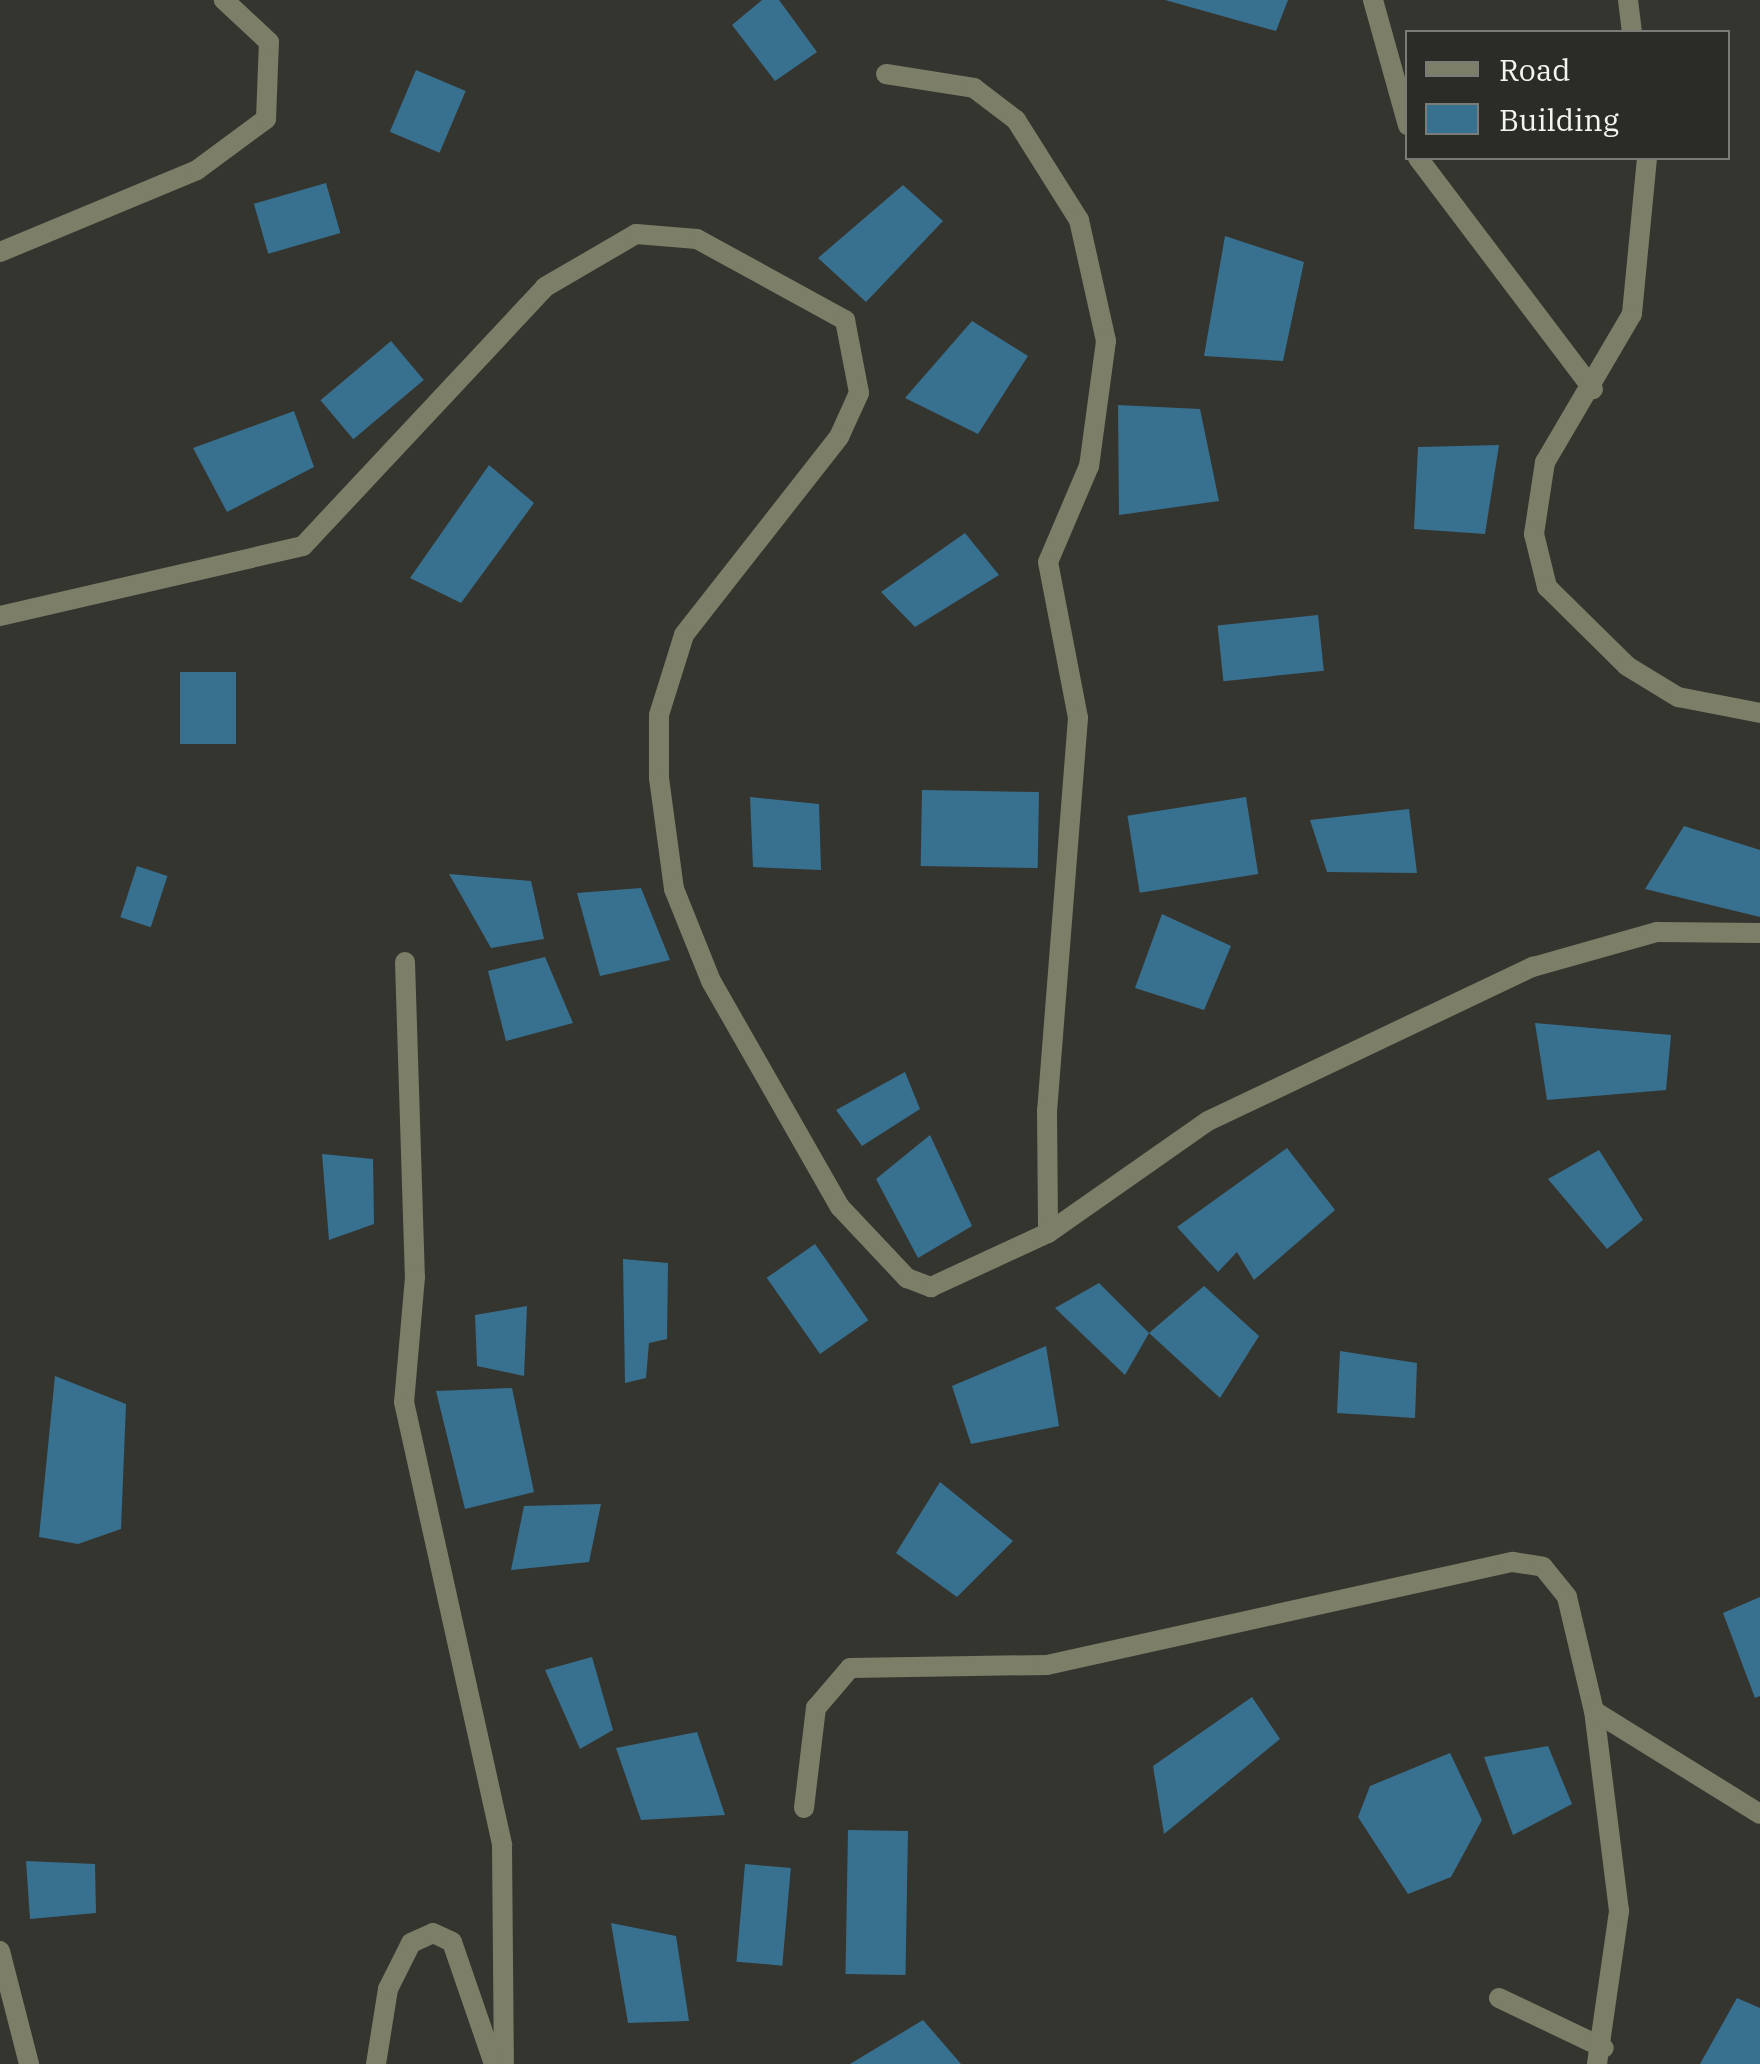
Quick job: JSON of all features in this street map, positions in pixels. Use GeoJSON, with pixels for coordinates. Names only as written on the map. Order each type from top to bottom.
{"type":"FeatureCollection","features":[{"type":"Feature","properties":{"kind":"street"},"geometry":{"type":"LineString","coordinates":[[0,252],[197,170],[266,119],[269,42],[224,0]]}},
{"type":"Feature","properties":{"kind":"street"},"geometry":{"type":"LineString","coordinates":[[1372,0],[1405,115]]}},
{"type":"Feature","properties":{"kind":"street"},"geometry":{"type":"LineString","coordinates":[[1628,0],[1632,30]]}},
{"type":"Feature","properties":{"kind":"street"},"geometry":{"type":"LineString","coordinates":[[886,74],[974,88],[1016,120],[1079,220],[1106,341],[1089,466],[1048,562],[1078,718],[1046,1110],[1048,1232]]}},
{"type":"Feature","properties":{"kind":"street"},"geometry":{"type":"LineString","coordinates":[[1420,160],[1594,389]]}},
{"type":"Feature","properties":{"kind":"street"},"geometry":{"type":"LineString","coordinates":[[1647,160],[1632,314],[1594,389],[1545,462],[1534,534],[1546,587],[1626,666],[1678,697],[1760,713]]}},
{"type":"Feature","properties":{"kind":"street"},"geometry":{"type":"LineString","coordinates":[[0,616],[303,546],[544,287],[636,234],[696,239],[788,283],[845,320],[859,392],[839,438],[684,636],[660,714],[674,889],[712,981],[840,1208],[907,1278],[931,1287],[1048,1232],[1208,1121],[1532,967],[1657,932],[1760,934]]}},
{"type":"Feature","properties":{"kind":"street"},"geometry":{"type":"LineString","coordinates":[[405,962],[415,1278],[404,1402],[502,1845],[504,2064]]}},
{"type":"Feature","properties":{"kind":"street"},"geometry":{"type":"LineString","coordinates":[[804,1808],[816,1708],[850,1668],[1046,1665],[1513,1562],[1543,1567],[1567,1597],[1594,1711],[1620,1911],[1600,2056],[1499,1998]]}},
{"type":"Feature","properties":{"kind":"street"},"geometry":{"type":"LineString","coordinates":[[1594,1711],[1760,1814]]}},
{"type":"Feature","properties":{"kind":"street"},"geometry":{"type":"LineString","coordinates":[[376,2064],[388,1989],[411,1943],[433,1933],[452,1942],[494,2064]]}},
{"type":"Feature","properties":{"kind":"street"},"geometry":{"type":"LineString","coordinates":[[0,1951],[29,2064]]}},
{"type":"Feature","properties":{"kind":"building"},"geometry":{"type":"Polygon","coordinates":[[[762,0],[779,0],[817,52],[775,81],[732,25],[762,0]]]}},
{"type":"Feature","properties":{"kind":"building"},"geometry":{"type":"Polygon","coordinates":[[[1165,0],[1288,0],[1276,31],[1165,0]]]}},
{"type":"Feature","properties":{"kind":"building"},"geometry":{"type":"Polygon","coordinates":[[[416,70],[466,91],[440,153],[390,132],[416,70]]]}},
{"type":"Feature","properties":{"kind":"building"},"geometry":{"type":"Polygon","coordinates":[[[326,183],[340,233],[268,254],[254,204],[326,183]]]}},
{"type":"Feature","properties":{"kind":"building"},"geometry":{"type":"Polygon","coordinates":[[[903,185],[943,221],[866,302],[818,258],[903,185]]]}},
{"type":"Feature","properties":{"kind":"building"},"geometry":{"type":"Polygon","coordinates":[[[1225,236],[1304,262],[1283,361],[1204,356],[1225,236]]]}},
{"type":"Feature","properties":{"kind":"building"},"geometry":{"type":"Polygon","coordinates":[[[972,321],[1028,356],[978,434],[905,398],[972,321]]]}},
{"type":"Feature","properties":{"kind":"building"},"geometry":{"type":"Polygon","coordinates":[[[391,341],[424,380],[353,439],[321,400],[391,341]]]}},
{"type":"Feature","properties":{"kind":"building"},"geometry":{"type":"Polygon","coordinates":[[[1118,405],[1200,409],[1219,501],[1119,515],[1118,405]]]}},
{"type":"Feature","properties":{"kind":"building"},"geometry":{"type":"Polygon","coordinates":[[[294,411],[314,467],[227,512],[193,448],[294,411]]]}},
{"type":"Feature","properties":{"kind":"building"},"geometry":{"type":"Polygon","coordinates":[[[1499,445],[1485,534],[1414,529],[1418,447],[1499,445]]]}},
{"type":"Feature","properties":{"kind":"building"},"geometry":{"type":"Polygon","coordinates":[[[489,465],[534,503],[461,603],[410,578],[489,465]]]}},
{"type":"Feature","properties":{"kind":"building"},"geometry":{"type":"Polygon","coordinates":[[[965,533],[999,575],[915,627],[881,592],[965,533]]]}},
{"type":"Feature","properties":{"kind":"building"},"geometry":{"type":"Polygon","coordinates":[[[1318,615],[1324,671],[1223,681],[1218,626],[1318,615]]]}},
{"type":"Feature","properties":{"kind":"building"},"geometry":{"type":"Polygon","coordinates":[[[180,672],[236,672],[236,744],[180,744],[180,672]]]}},
{"type":"Feature","properties":{"kind":"building"},"geometry":{"type":"Polygon","coordinates":[[[922,790],[1039,792],[1038,868],[921,866],[922,790]]]}},
{"type":"Feature","properties":{"kind":"building"},"geometry":{"type":"Polygon","coordinates":[[[750,797],[819,804],[821,870],[753,867],[750,797]]]}},
{"type":"Feature","properties":{"kind":"building"},"geometry":{"type":"Polygon","coordinates":[[[1246,797],[1258,874],[1140,893],[1127,816],[1246,797]]]}},
{"type":"Feature","properties":{"kind":"building"},"geometry":{"type":"Polygon","coordinates":[[[1409,809],[1417,873],[1327,872],[1310,820],[1409,809]]]}},
{"type":"Feature","properties":{"kind":"building"},"geometry":{"type":"Polygon","coordinates":[[[1684,826],[1760,850],[1760,917],[1645,889],[1684,826]]]}},
{"type":"Feature","properties":{"kind":"building"},"geometry":{"type":"Polygon","coordinates":[[[137,866],[167,876],[151,927],[120,917],[137,866]]]}},
{"type":"Feature","properties":{"kind":"building"},"geometry":{"type":"Polygon","coordinates":[[[449,874],[531,881],[544,939],[491,948],[449,874]]]}},
{"type":"Feature","properties":{"kind":"building"},"geometry":{"type":"Polygon","coordinates":[[[641,888],[670,960],[600,976],[577,893],[641,888]]]}},
{"type":"Feature","properties":{"kind":"building"},"geometry":{"type":"Polygon","coordinates":[[[1162,914],[1231,946],[1204,1010],[1135,988],[1162,914]]]}},
{"type":"Feature","properties":{"kind":"building"},"geometry":{"type":"Polygon","coordinates":[[[545,957],[573,1023],[506,1041],[488,971],[545,957]]]}},
{"type":"Feature","properties":{"kind":"building"},"geometry":{"type":"Polygon","coordinates":[[[1535,1023],[1671,1035],[1666,1090],[1547,1100],[1535,1023]]]}},
{"type":"Feature","properties":{"kind":"building"},"geometry":{"type":"Polygon","coordinates":[[[905,1072],[920,1109],[862,1146],[836,1110],[905,1072]]]}},
{"type":"Feature","properties":{"kind":"building"},"geometry":{"type":"Polygon","coordinates":[[[930,1135],[972,1226],[918,1258],[876,1179],[930,1135]]]}},
{"type":"Feature","properties":{"kind":"building"},"geometry":{"type":"Polygon","coordinates":[[[1287,1148],[1335,1210],[1254,1280],[1237,1252],[1218,1272],[1177,1227],[1287,1148]]]}},
{"type":"Feature","properties":{"kind":"building"},"geometry":{"type":"Polygon","coordinates":[[[1599,1150],[1643,1220],[1607,1249],[1548,1179],[1599,1150]]]}},
{"type":"Feature","properties":{"kind":"building"},"geometry":{"type":"Polygon","coordinates":[[[322,1154],[373,1159],[374,1224],[329,1240],[322,1154]]]}},
{"type":"Feature","properties":{"kind":"building"},"geometry":{"type":"Polygon","coordinates":[[[815,1244],[868,1320],[820,1354],[767,1278],[815,1244]]]}},
{"type":"Feature","properties":{"kind":"building"},"geometry":{"type":"Polygon","coordinates":[[[623,1259],[668,1263],[667,1339],[649,1343],[646,1378],[625,1383],[623,1259]]]}},
{"type":"Feature","properties":{"kind":"building"},"geometry":{"type":"Polygon","coordinates":[[[1099,1283],[1149,1333],[1125,1375],[1055,1308],[1099,1283]]]}},
{"type":"Feature","properties":{"kind":"building"},"geometry":{"type":"Polygon","coordinates":[[[1204,1286],[1259,1336],[1220,1398],[1149,1333],[1204,1286]]]}},
{"type":"Feature","properties":{"kind":"building"},"geometry":{"type":"Polygon","coordinates":[[[527,1306],[524,1376],[477,1366],[475,1315],[527,1306]]]}},
{"type":"Feature","properties":{"kind":"building"},"geometry":{"type":"Polygon","coordinates":[[[1046,1346],[1059,1426],[971,1444],[952,1386],[1046,1346]]]}},
{"type":"Feature","properties":{"kind":"building"},"geometry":{"type":"Polygon","coordinates":[[[1340,1351],[1417,1363],[1415,1418],[1337,1413],[1340,1351]]]}},
{"type":"Feature","properties":{"kind":"building"},"geometry":{"type":"Polygon","coordinates":[[[55,1376],[126,1404],[121,1529],[78,1544],[39,1537],[55,1376]]]}},
{"type":"Feature","properties":{"kind":"building"},"geometry":{"type":"Polygon","coordinates":[[[512,1388],[534,1492],[465,1509],[436,1391],[512,1388]]]}},
{"type":"Feature","properties":{"kind":"building"},"geometry":{"type":"Polygon","coordinates":[[[940,1482],[1013,1541],[957,1597],[896,1553],[940,1482]]]}},
{"type":"Feature","properties":{"kind":"building"},"geometry":{"type":"Polygon","coordinates":[[[601,1504],[589,1562],[511,1570],[524,1506],[601,1504]]]}},
{"type":"Feature","properties":{"kind":"building"},"geometry":{"type":"Polygon","coordinates":[[[1760,1597],[1760,1696],[1755,1698],[1723,1613],[1760,1597]]]}},
{"type":"Feature","properties":{"kind":"building"},"geometry":{"type":"Polygon","coordinates":[[[592,1657],[613,1730],[580,1749],[545,1670],[592,1657]]]}},
{"type":"Feature","properties":{"kind":"building"},"geometry":{"type":"Polygon","coordinates":[[[1252,1697],[1280,1739],[1164,1834],[1153,1766],[1252,1697]]]}},
{"type":"Feature","properties":{"kind":"building"},"geometry":{"type":"Polygon","coordinates":[[[697,1732],[725,1815],[641,1820],[616,1748],[697,1732]]]}},
{"type":"Feature","properties":{"kind":"building"},"geometry":{"type":"Polygon","coordinates":[[[1548,1746],[1572,1804],[1513,1835],[1484,1757],[1548,1746]]]}},
{"type":"Feature","properties":{"kind":"building"},"geometry":{"type":"Polygon","coordinates":[[[1450,1753],[1482,1820],[1451,1877],[1408,1894],[1358,1817],[1370,1786],[1450,1753]]]}},
{"type":"Feature","properties":{"kind":"building"},"geometry":{"type":"Polygon","coordinates":[[[848,1830],[908,1831],[905,1975],[845,1974],[848,1830]]]}},
{"type":"Feature","properties":{"kind":"building"},"geometry":{"type":"Polygon","coordinates":[[[26,1861],[95,1864],[96,1913],[30,1919],[26,1861]]]}},
{"type":"Feature","properties":{"kind":"building"},"geometry":{"type":"Polygon","coordinates":[[[745,1864],[791,1868],[782,1966],[736,1962],[745,1864]]]}},
{"type":"Feature","properties":{"kind":"building"},"geometry":{"type":"Polygon","coordinates":[[[611,1923],[676,1936],[689,2021],[628,2023],[611,1923]]]}},
{"type":"Feature","properties":{"kind":"building"},"geometry":{"type":"Polygon","coordinates":[[[1737,1998],[1760,2008],[1760,2064],[1700,2064],[1737,1998]]]}},
{"type":"Feature","properties":{"kind":"building"},"geometry":{"type":"Polygon","coordinates":[[[923,2020],[961,2064],[850,2064],[923,2020]]]}}]}
